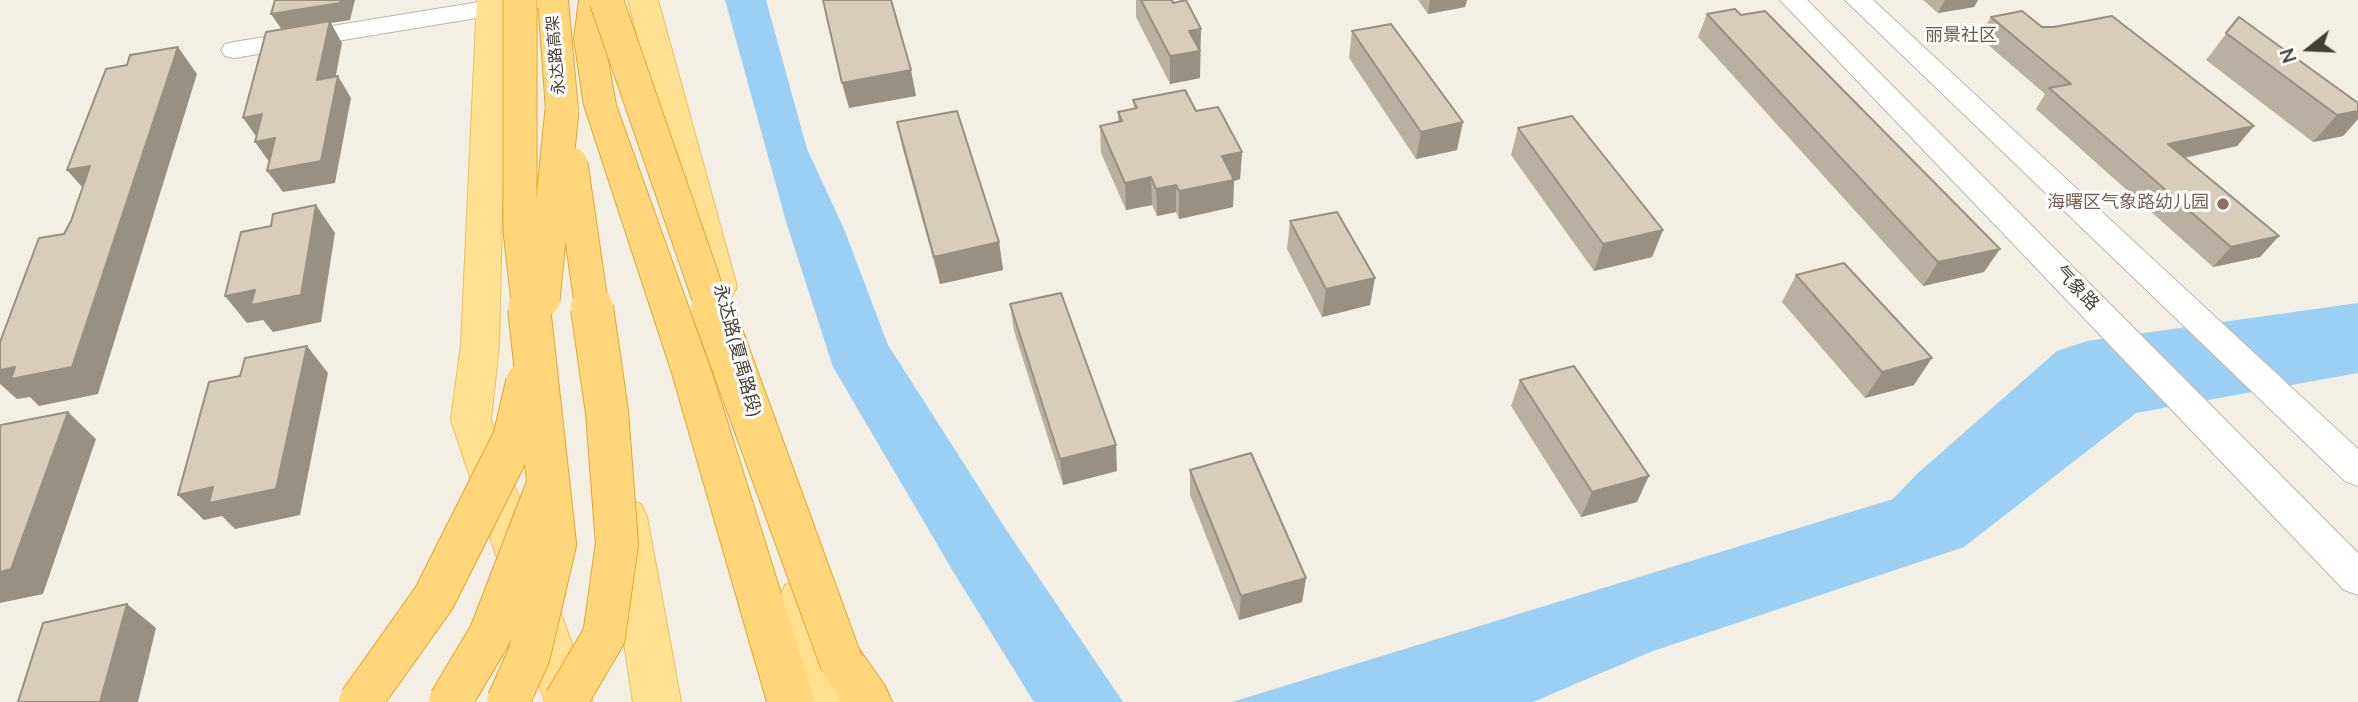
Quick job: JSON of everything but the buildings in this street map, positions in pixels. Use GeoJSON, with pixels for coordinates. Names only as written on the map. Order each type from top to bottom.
{"type":"FeatureCollection","features":[{"type":"Feature","properties":{"kind":"highway","name":"永达路高架"},"geometry":{"type":"LineString","coordinates":[[552,0],[562,110]]}},
{"type":"Feature","properties":{"kind":"highway"},"geometry":{"type":"LineString","coordinates":[[594,0],[589,39],[600,105],[692,373],[791,702]]}},
{"type":"Feature","properties":{"kind":"highway"},"geometry":{"type":"LineString","coordinates":[[606,0],[676,208],[842,664],[869,702]]}},
{"type":"Feature","properties":{"kind":"highway"},"geometry":{"type":"LineString","coordinates":[[501,3],[520,231],[555,544],[529,655],[508,702]]}},
{"type":"Feature","properties":{"kind":"highway"},"geometry":{"type":"LineString","coordinates":[[360,702],[434,598],[514,439],[541,326],[562,110]]}},
{"type":"Feature","properties":{"kind":"highway"},"geometry":{"type":"LineString","coordinates":[[562,110],[607,412],[617,544],[604,636],[567,702]]}},
{"type":"Feature","properties":{"kind":"highway"},"geometry":{"type":"LineString","coordinates":[[450,702],[490,635],[548,484]]}},
{"type":"Feature","properties":{"kind":"main road"},"geometry":{"type":"LineString","coordinates":[[539,0],[657,702]]}},
{"type":"Feature","properties":{"kind":"main road","name":"永达路(夏禹路段)"},"geometry":{"type":"LineString","coordinates":[[643,0],[828,702]]}},
{"type":"Feature","properties":{"kind":"main road"},"geometry":{"type":"LineString","coordinates":[[501,3],[480,345],[471,420],[567,702]]}},
{"type":"Feature","properties":{"kind":"street"},"geometry":{"type":"LineString","coordinates":[[234,50],[501,3],[539,0]]}},
{"type":"Feature","properties":{"kind":"street","name":"气象路"},"geometry":{"type":"LineString","coordinates":[[1793,0],[2358,578]]}},
{"type":"Feature","properties":{"kind":"street"},"geometry":{"type":"LineString","coordinates":[[1858,0],[2358,471]]}},
{"type":"Feature","properties":{"kind":"water"},"geometry":{"type":"Polygon","coordinates":[[[725,0],[766,0],[807,149],[844,229],[888,345],[1007,531],[1123,702],[1034,702],[954,573],[833,367],[787,225],[725,0]]]}},
{"type":"Feature","properties":{"kind":"water"},"geometry":{"type":"Polygon","coordinates":[[[2358,303],[2358,373],[2136,413],[1964,547],[1653,651],[1533,702],[1232,702],[1893,499],[1918,473],[2057,351],[2087,341],[2358,303]]]}},
{"type":"Feature","properties":{"kind":"place","name":"海曙区气象路幼儿园"},"geometry":{"type":"Point","coordinates":[2223,204]}},
{"type":"Feature","properties":{"kind":"district","name":"丽景社区"},"geometry":{"type":"Point","coordinates":[1961,37]}}]}
